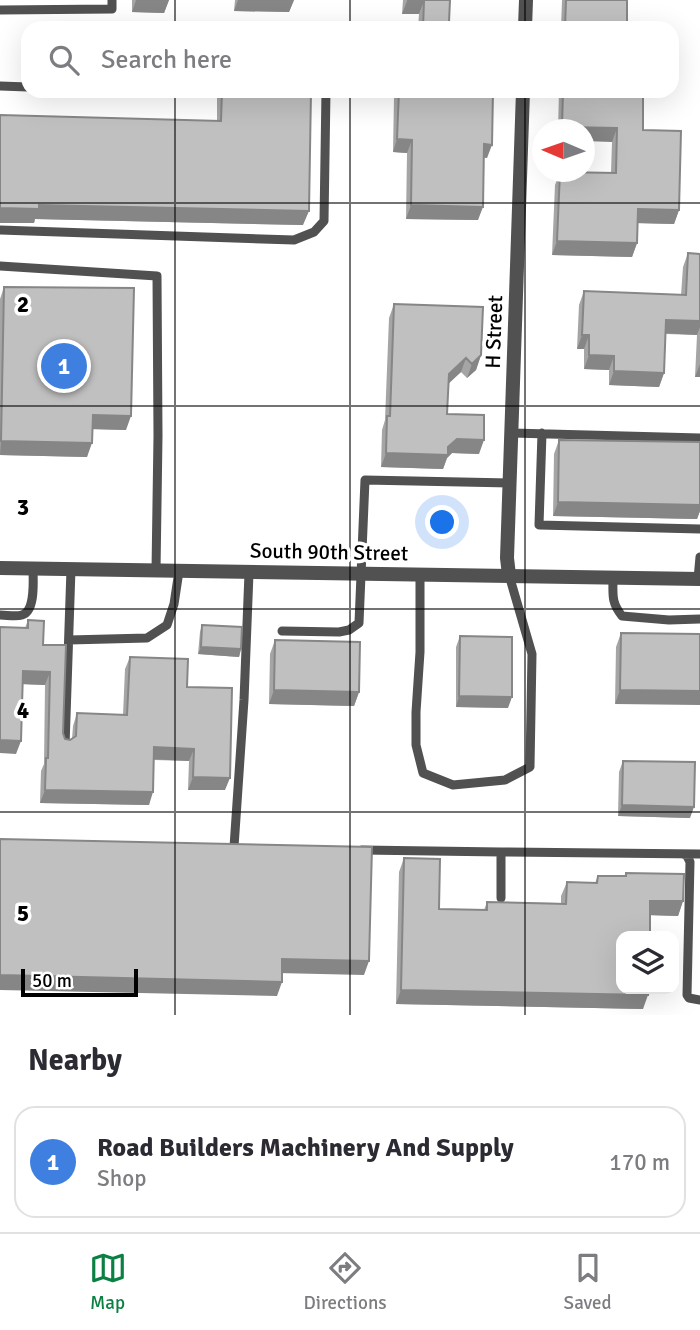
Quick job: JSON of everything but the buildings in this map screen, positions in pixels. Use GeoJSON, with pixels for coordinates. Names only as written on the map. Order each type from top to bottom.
{"type":"FeatureCollection","features":[{"type":"Feature","properties":{"kind":"street"},"geometry":{"type":"LineString","coordinates":[[525,21],[526,0]]}},
{"type":"Feature","properties":{"kind":"street","name":"H Street"},"geometry":{"type":"LineString","coordinates":[[509,575],[507,558],[523,98]]}},
{"type":"Feature","properties":{"kind":"street","name":"South 90th Street"},"geometry":{"type":"LineString","coordinates":[[0,568],[699,579]]}},
{"type":"Feature","properties":{"kind":"lane"},"geometry":{"type":"LineString","coordinates":[[0,10],[112,9],[112,0]]}},
{"type":"Feature","properties":{"kind":"lane"},"geometry":{"type":"LineString","coordinates":[[0,86],[21,87]]}},
{"type":"Feature","properties":{"kind":"lane"},"geometry":{"type":"LineString","coordinates":[[0,230],[294,240],[314,232],[324,221],[326,98]]}},
{"type":"Feature","properties":{"kind":"lane"},"geometry":{"type":"LineString","coordinates":[[0,266],[157,276],[156,570]]}},
{"type":"Feature","properties":{"kind":"lane"},"geometry":{"type":"LineString","coordinates":[[512,433],[700,438]]}},
{"type":"Feature","properties":{"kind":"lane"},"geometry":{"type":"LineString","coordinates":[[542,433],[539,525],[700,528]]}},
{"type":"Feature","properties":{"kind":"lane"},"geometry":{"type":"LineString","coordinates":[[282,631],[339,632],[349,630],[359,623],[365,480],[510,483]]}},
{"type":"Feature","properties":{"kind":"lane"},"geometry":{"type":"LineString","coordinates":[[699,579],[700,557]]}},
{"type":"Feature","properties":{"kind":"lane"},"geometry":{"type":"LineString","coordinates":[[0,615],[21,616],[30,610],[33,568]]}},
{"type":"Feature","properties":{"kind":"lane"},"geometry":{"type":"LineString","coordinates":[[65,746],[71,569]]}},
{"type":"Feature","properties":{"kind":"lane"},"geometry":{"type":"LineString","coordinates":[[69,640],[147,638],[167,625],[174,604],[178,571]]}},
{"type":"Feature","properties":{"kind":"lane"},"geometry":{"type":"LineString","coordinates":[[234,847],[249,573]]}},
{"type":"Feature","properties":{"kind":"lane"},"geometry":{"type":"LineString","coordinates":[[419,574],[420,652],[416,745],[423,773],[453,785],[505,780],[530,767],[532,654],[509,575]]}},
{"type":"Feature","properties":{"kind":"lane"},"geometry":{"type":"LineString","coordinates":[[613,578],[615,607],[622,616],[670,620],[700,619]]}},
{"type":"Feature","properties":{"kind":"lane"},"geometry":{"type":"LineString","coordinates":[[220,847],[247,848]]}},
{"type":"Feature","properties":{"kind":"lane"},"geometry":{"type":"LineString","coordinates":[[353,849],[700,854]]}},
{"type":"Feature","properties":{"kind":"lane"},"geometry":{"type":"LineString","coordinates":[[501,852],[501,898]]}},
{"type":"Feature","properties":{"kind":"lane"},"geometry":{"type":"LineString","coordinates":[[683,853],[690,862],[687,995],[700,1000]]}},
{"type":"Feature","properties":{"kind":"place","name":"Road Builders Machinery And Supply"},"geometry":{"type":"Point","coordinates":[64,366]}}]}
